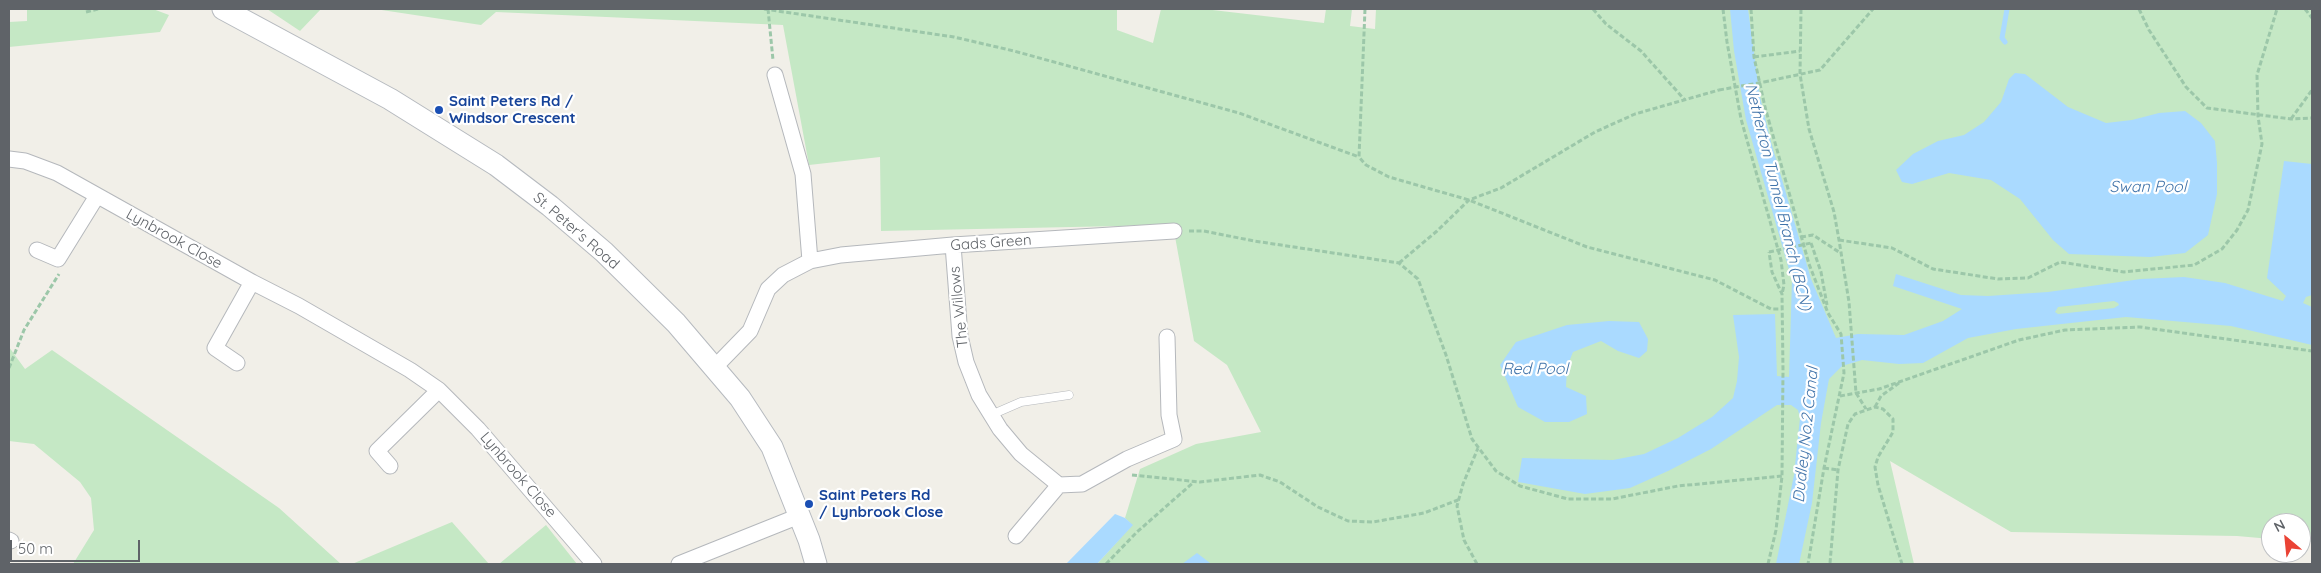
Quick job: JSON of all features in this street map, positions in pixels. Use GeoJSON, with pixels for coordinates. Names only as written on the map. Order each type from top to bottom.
{"type":"FeatureCollection","features":[{"type":"Feature","properties":{"kind":"street","name":"St. Peter's Road"},"geometry":{"type":"LineString","coordinates":[[223,9],[390,99],[496,165],[550,206],[604,252],[676,323],[740,398],[772,447],[816,564]]}},
{"type":"Feature","properties":{"kind":"street"},"geometry":{"type":"LineString","coordinates":[[775,75],[803,174],[810,262]]}},
{"type":"Feature","properties":{"kind":"street","name":"Lynbrook Close"},"geometry":{"type":"LineString","coordinates":[[9,159],[25,161],[57,173],[252,282],[299,306],[410,370],[439,390],[478,429],[594,564]]}},
{"type":"Feature","properties":{"kind":"street"},"geometry":{"type":"LineString","coordinates":[[38,250],[58,259],[97,196]]}},
{"type":"Feature","properties":{"kind":"street","name":"Gads Green"},"geometry":{"type":"LineString","coordinates":[[715,367],[750,331],[768,289],[783,275],[810,262],[841,255],[953,245],[1174,231]]}},
{"type":"Feature","properties":{"kind":"street","name":"The Willows"},"geometry":{"type":"LineString","coordinates":[[953,245],[960,336],[966,362],[979,395],[1021,454],[1059,485]]}},
{"type":"Feature","properties":{"kind":"street"},"geometry":{"type":"LineString","coordinates":[[237,363],[215,348],[252,282]]}},
{"type":"Feature","properties":{"kind":"street"},"geometry":{"type":"LineString","coordinates":[[1016,536],[1059,485],[1082,484],[1127,459],[1174,439],[1169,415],[1167,337]]}},
{"type":"Feature","properties":{"kind":"street"},"geometry":{"type":"LineString","coordinates":[[390,466],[377,451],[439,390]]}},
{"type":"Feature","properties":{"kind":"street"},"geometry":{"type":"LineString","coordinates":[[680,564],[799,516]]}},
{"type":"Feature","properties":{"kind":"lane"},"geometry":{"type":"LineString","coordinates":[[992,415],[1021,402],[1069,395]]}},
{"type":"Feature","properties":{"kind":"path"},"geometry":{"type":"LineString","coordinates":[[86,12],[98,9]]}},
{"type":"Feature","properties":{"kind":"path"},"geometry":{"type":"LineString","coordinates":[[775,75],[767,9],[954,37],[1014,50],[1239,113],[1359,157],[1366,165],[1389,178],[1469,200],[1587,247],[1715,280],[1771,309],[1782,309]]}},
{"type":"Feature","properties":{"kind":"path"},"geometry":{"type":"LineString","coordinates":[[1359,157],[1365,9]]}},
{"type":"Feature","properties":{"kind":"path"},"geometry":{"type":"LineString","coordinates":[[1593,9],[1606,24],[1642,51],[1684,99]]}},
{"type":"Feature","properties":{"kind":"path"},"geometry":{"type":"LineString","coordinates":[[1723,9],[1741,119],[1781,260],[1784,285],[1782,294],[1782,476],[1776,530],[1768,564]]}},
{"type":"Feature","properties":{"kind":"path"},"geometry":{"type":"LineString","coordinates":[[1750,9],[1754,56],[1765,107],[1809,264],[1828,313],[1841,334],[1844,373],[1824,468],[1808,564]]}},
{"type":"Feature","properties":{"kind":"path"},"geometry":{"type":"LineString","coordinates":[[1801,9],[1800,74],[1809,129],[1842,254],[1849,302],[1856,393],[1866,409]]}},
{"type":"Feature","properties":{"kind":"path"},"geometry":{"type":"LineString","coordinates":[[1399,263],[1437,231],[1469,200],[1501,188],[1595,132],[1635,114],[1684,99],[1719,90],[1820,70],[1873,9]]}},
{"type":"Feature","properties":{"kind":"path"},"geometry":{"type":"LineString","coordinates":[[2139,9],[2149,30],[2186,87],[2207,108],[2258,116],[2292,119],[2312,118]]}},
{"type":"Feature","properties":{"kind":"path"},"geometry":{"type":"LineString","coordinates":[[1839,240],[1892,248],[1933,269],[1998,279],[2028,278],[2060,262],[2124,272],[2194,265],[2222,249],[2237,230],[2248,210],[2262,144],[2258,116],[2257,74],[2277,9]]}},
{"type":"Feature","properties":{"kind":"path"},"geometry":{"type":"LineString","coordinates":[[2305,9],[2312,18]]}},
{"type":"Feature","properties":{"kind":"path"},"geometry":{"type":"LineString","coordinates":[[1754,56],[1800,50]]}},
{"type":"Feature","properties":{"kind":"path"},"geometry":{"type":"LineString","coordinates":[[2292,119],[2312,90]]}},
{"type":"Feature","properties":{"kind":"path"},"geometry":{"type":"LineString","coordinates":[[1174,231],[1204,231],[1254,241],[1399,263],[1418,279],[1446,355],[1472,439],[1496,471],[1520,486],[1568,498],[1612,499],[1678,486],[1782,476]]}},
{"type":"Feature","properties":{"kind":"path"},"geometry":{"type":"LineString","coordinates":[[1802,237],[1813,235],[1842,254]]}},
{"type":"Feature","properties":{"kind":"path"},"geometry":{"type":"LineString","coordinates":[[1782,294],[1772,272],[1769,252],[1811,243],[1821,272],[1828,313]]}},
{"type":"Feature","properties":{"kind":"path"},"geometry":{"type":"LineString","coordinates":[[9,368],[24,330],[59,276],[58,259]]}},
{"type":"Feature","properties":{"kind":"path"},"geometry":{"type":"LineString","coordinates":[[1840,396],[1879,389],[2019,340],[2065,330],[2140,327],[2312,351]]}},
{"type":"Feature","properties":{"kind":"path"},"geometry":{"type":"LineString","coordinates":[[1875,407],[1881,396],[1903,381]]}},
{"type":"Feature","properties":{"kind":"path"},"geometry":{"type":"LineString","coordinates":[[1830,563],[1838,470],[1848,424],[1855,414],[1875,407],[1883,409],[1893,419],[1893,432],[1878,457],[1875,467],[1878,485],[1902,564]]}},
{"type":"Feature","properties":{"kind":"path"},"geometry":{"type":"LineString","coordinates":[[1477,564],[1464,540],[1456,506],[1478,448]]}},
{"type":"Feature","properties":{"kind":"path"},"geometry":{"type":"LineString","coordinates":[[1824,468],[1838,470]]}},
{"type":"Feature","properties":{"kind":"path"},"geometry":{"type":"LineString","coordinates":[[1106,472],[1196,481],[1260,474],[1280,482],[1318,508],[1348,521],[1373,522],[1424,513],[1458,500]]}},
{"type":"Feature","properties":{"kind":"path"},"geometry":{"type":"LineString","coordinates":[[1106,564],[1137,532],[1196,481]]}},
{"type":"Feature","properties":{"kind":"green space"},"geometry":{"type":"Polygon","coordinates":[[[27,9],[153,9],[169,15],[160,32],[9,47],[9,22],[27,21],[27,9]]]}},
{"type":"Feature","properties":{"kind":"green space"},"geometry":{"type":"Polygon","coordinates":[[[267,9],[321,9],[300,31],[267,9]]]}},
{"type":"Feature","properties":{"kind":"green space"},"geometry":{"type":"Polygon","coordinates":[[[375,9],[1117,9],[1117,30],[1153,43],[1161,9],[1204,9],[1324,23],[1326,9],[1352,9],[1350,26],[1375,29],[1376,9],[2312,9],[2312,542],[2311,513],[2261,513],[2261,538],[2237,536],[2011,532],[1890,461],[1914,564],[1097,564],[1132,525],[1125,518],[1140,469],[1196,444],[1261,432],[1227,365],[1194,341],[1174,231],[1168,225],[881,231],[880,157],[809,165],[783,25],[496,12],[481,25],[375,9]]]}},
{"type":"Feature","properties":{"kind":"green space"},"geometry":{"type":"Polygon","coordinates":[[[9,347],[25,369],[52,350],[279,508],[341,564],[73,564],[94,530],[91,498],[80,482],[34,444],[9,441],[9,347]]]}},
{"type":"Feature","properties":{"kind":"green space"},"geometry":{"type":"Polygon","coordinates":[[[452,522],[489,564],[352,564],[452,522]]]}},
{"type":"Feature","properties":{"kind":"green space"},"geometry":{"type":"Polygon","coordinates":[[[546,525],[577,564],[499,564],[546,525]]]}},
{"type":"Feature","properties":{"kind":"water"},"geometry":{"type":"Polygon","coordinates":[[[1730,9],[1748,9],[1760,97],[1771,142],[1811,279],[1836,338],[1858,334],[1904,335],[1943,321],[1962,309],[1893,286],[1896,274],[1961,295],[1988,296],[2048,292],[2141,279],[2184,277],[2225,283],[2283,301],[2286,296],[2267,278],[2284,161],[2312,164],[2312,295],[2306,297],[2303,303],[2312,307],[2312,345],[2231,326],[2126,317],[2016,329],[1968,338],[1923,363],[1899,364],[1862,360],[1842,366],[1829,379],[1821,423],[1812,503],[1799,564],[1776,564],[1794,475],[1800,418],[1798,410],[1791,405],[1777,405],[1711,449],[1630,488],[1585,494],[1518,482],[1522,458],[1613,460],[1644,454],[1678,438],[1712,417],[1733,398],[1737,381],[1739,357],[1733,315],[1775,314],[1777,376],[1789,377],[1792,280],[1746,120],[1734,51],[1730,9]],[[2114,301],[2058,307],[2055,312],[2058,314],[2114,308],[2119,305],[2114,301]]]}},
{"type":"Feature","properties":{"kind":"water","name":"Swan Pool"},"geometry":{"type":"Polygon","coordinates":[[[2015,73],[2025,74],[2068,107],[2106,123],[2132,120],[2159,113],[2185,111],[2201,123],[2215,141],[2217,163],[2217,194],[2208,235],[2185,253],[2150,257],[2069,254],[2053,240],[2020,199],[1991,180],[1949,173],[1912,184],[1902,182],[1896,170],[1913,154],[1938,141],[1964,135],[1984,122],[2001,102],[2009,79],[2015,73]]]}},
{"type":"Feature","properties":{"kind":"water","name":"Red Pool"},"geometry":{"type":"Polygon","coordinates":[[[1609,321],[1639,322],[1648,339],[1647,351],[1639,358],[1618,351],[1601,341],[1573,352],[1567,367],[1566,387],[1586,396],[1587,414],[1569,422],[1545,422],[1518,407],[1500,365],[1516,342],[1567,325],[1609,321]]]}},
{"type":"Feature","properties":{"kind":"water"},"geometry":{"type":"Polygon","coordinates":[[[1115,514],[1125,518],[1133,525],[1097,564],[1066,564],[1115,514]]]}},
{"type":"Feature","properties":{"kind":"water"},"geometry":{"type":"Polygon","coordinates":[[[1197,553],[1210,563],[1214,564],[1182,564],[1197,553]]]}},
{"type":"Feature","properties":{"kind":"waterway"},"geometry":{"type":"LineString","coordinates":[[2005,42],[2002,38],[2007,9]]}},
{"type":"Feature","properties":{"kind":"place","name":"Saint Peters Rd / Windsor Crescent"},"geometry":{"type":"Point","coordinates":[439,110]}},
{"type":"Feature","properties":{"kind":"place","name":"Saint Peters Rd / Lynbrook Close"},"geometry":{"type":"Point","coordinates":[809,504]}},
{"type":"Feature","properties":{"kind":"water label","name":"Netherton Tunnel Branch (BCN)"},"geometry":{"type":"Point","coordinates":[1778,197]}},
{"type":"Feature","properties":{"kind":"water label","name":"Dudley No.2 Canal"},"geometry":{"type":"Point","coordinates":[1806,435]}}]}
